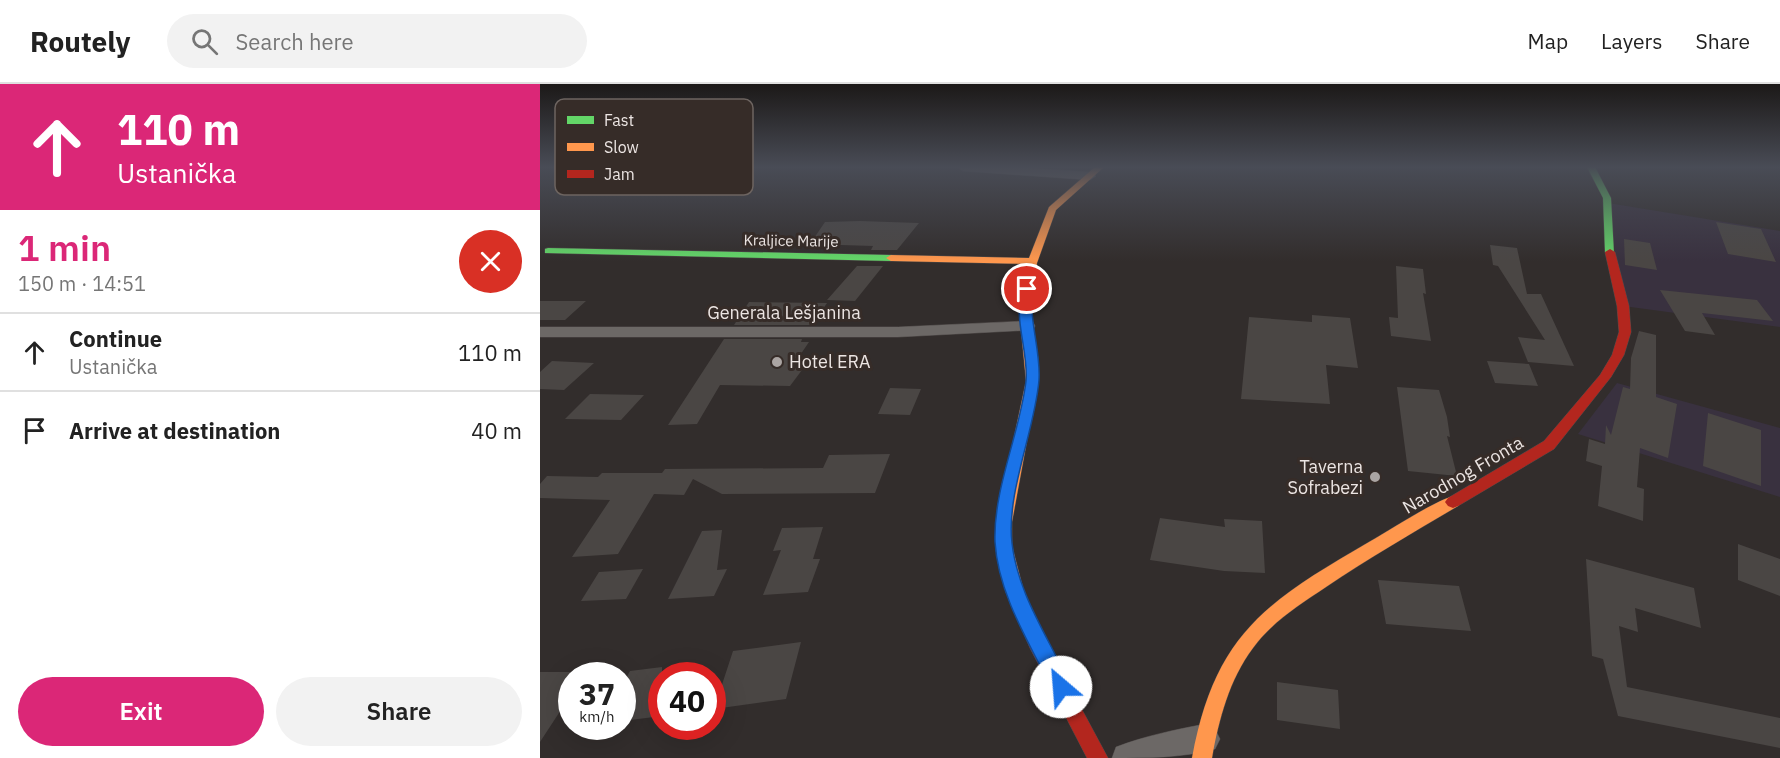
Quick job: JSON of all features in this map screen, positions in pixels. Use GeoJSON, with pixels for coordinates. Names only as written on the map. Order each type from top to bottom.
{"type":"FeatureCollection","features":[{"type":"Feature","properties":{"kind":"street"},"geometry":{"type":"LineString","coordinates":[[1067,198],[1048,216],[1034,261],[1024,306],[1033,357],[1029,404],[1006,507],[1003,540],[1006,559],[1021,608],[1098,758]]}},
{"type":"Feature","properties":{"kind":"street","name":"Narodnog Fronta"},"geometry":{"type":"LineString","coordinates":[[1203,748],[1216,699],[1232,664],[1257,629],[1291,600],[1334,572],[1549,445],[1605,377],[1618,355],[1624,332],[1623,306],[1611,262],[1607,198]]}},
{"type":"Feature","properties":{"kind":"street","name":"Kraljice Marije"},"geometry":{"type":"LineString","coordinates":[[548,251],[1034,261]]}},
{"type":"Feature","properties":{"kind":"street","name":"Generala Lešjanina"},"geometry":{"type":"LineString","coordinates":[[540,332],[898,332],[1027,326]]}},
{"type":"Feature","properties":{"kind":"street"},"geometry":{"type":"LineString","coordinates":[[1127,758],[1153,749],[1203,748]]}},
{"type":"Feature","properties":{"kind":"shaded area"},"geometry":{"type":"Polygon","coordinates":[[[1608,203],[1780,231],[1780,327],[1623,306],[1608,203]]]}},
{"type":"Feature","properties":{"kind":"shaded area"},"geometry":{"type":"Polygon","coordinates":[[[1617,383],[1780,428],[1780,497],[1578,434],[1617,383]]]}},
{"type":"Feature","properties":{"kind":"building"},"geometry":{"type":"Polygon","coordinates":[[[825,222],[919,223],[897,250],[871,250],[873,246],[810,244],[825,222]]]}},
{"type":"Feature","properties":{"kind":"building"},"geometry":{"type":"Polygon","coordinates":[[[1716,222],[1761,229],[1776,262],[1728,254],[1716,222]]]}},
{"type":"Feature","properties":{"kind":"building"},"geometry":{"type":"Polygon","coordinates":[[[1624,239],[1650,243],[1657,270],[1625,265],[1624,239]]]}},
{"type":"Feature","properties":{"kind":"building"},"geometry":{"type":"Polygon","coordinates":[[[1490,245],[1517,248],[1527,294],[1541,294],[1574,366],[1528,362],[1518,337],[1545,340],[1498,266],[1493,265],[1490,245]]]}},
{"type":"Feature","properties":{"kind":"building"},"geometry":{"type":"Polygon","coordinates":[[[857,266],[883,266],[855,301],[827,300],[857,266]]]}},
{"type":"Feature","properties":{"kind":"building"},"geometry":{"type":"Polygon","coordinates":[[[1396,266],[1423,269],[1426,294],[1423,293],[1431,341],[1391,336],[1389,317],[1398,318],[1396,266]]]}},
{"type":"Feature","properties":{"kind":"building"},"geometry":{"type":"Polygon","coordinates":[[[1660,290],[1757,300],[1773,321],[1702,313],[1715,335],[1685,331],[1660,290]]]}},
{"type":"Feature","properties":{"kind":"building"},"geometry":{"type":"Polygon","coordinates":[[[540,301],[586,301],[565,320],[540,320],[540,301]]]}},
{"type":"Feature","properties":{"kind":"building"},"geometry":{"type":"Polygon","coordinates":[[[749,302],[827,303],[812,325],[734,325],[749,302]]]}},
{"type":"Feature","properties":{"kind":"building"},"geometry":{"type":"Polygon","coordinates":[[[1312,315],[1350,318],[1358,368],[1326,365],[1330,404],[1241,399],[1249,317],[1312,322],[1312,315]]]}},
{"type":"Feature","properties":{"kind":"building"},"geometry":{"type":"Polygon","coordinates":[[[1639,331],[1656,335],[1656,397],[1677,404],[1668,458],[1640,448],[1637,487],[1644,489],[1643,521],[1598,506],[1602,466],[1586,461],[1589,439],[1605,444],[1606,425],[1611,435],[1623,387],[1630,389],[1631,358],[1639,331]]]}},
{"type":"Feature","properties":{"kind":"building"},"geometry":{"type":"Polygon","coordinates":[[[724,339],[802,339],[801,342],[809,342],[792,367],[802,370],[790,386],[720,385],[697,424],[668,425],[724,339]]]}},
{"type":"Feature","properties":{"kind":"building"},"geometry":{"type":"Polygon","coordinates":[[[552,361],[594,363],[564,390],[540,389],[540,372],[552,361]]]}},
{"type":"Feature","properties":{"kind":"building"},"geometry":{"type":"Polygon","coordinates":[[[1487,361],[1529,364],[1538,386],[1495,383],[1487,361]]]}},
{"type":"Feature","properties":{"kind":"building"},"geometry":{"type":"Polygon","coordinates":[[[1397,387],[1439,390],[1447,417],[1450,437],[1447,436],[1457,476],[1408,471],[1397,387]]]}},
{"type":"Feature","properties":{"kind":"building"},"geometry":{"type":"Polygon","coordinates":[[[890,388],[921,389],[910,415],[878,414],[890,388]]]}},
{"type":"Feature","properties":{"kind":"building"},"geometry":{"type":"Polygon","coordinates":[[[590,394],[644,395],[621,420],[565,419],[590,394]]]}},
{"type":"Feature","properties":{"kind":"building"},"geometry":{"type":"Polygon","coordinates":[[[1708,413],[1761,430],[1761,486],[1703,466],[1708,413]]]}},
{"type":"Feature","properties":{"kind":"building"},"geometry":{"type":"Polygon","coordinates":[[[890,454],[875,493],[722,494],[693,479],[684,495],[654,494],[618,554],[572,557],[610,500],[540,498],[540,484],[547,476],[598,477],[602,473],[662,473],[665,469],[823,468],[829,455],[890,454]]]}},
{"type":"Feature","properties":{"kind":"building"},"geometry":{"type":"Polygon","coordinates":[[[1160,518],[1225,527],[1224,519],[1262,521],[1265,573],[1224,571],[1150,560],[1160,518]]]}},
{"type":"Feature","properties":{"kind":"building"},"geometry":{"type":"Polygon","coordinates":[[[823,527],[813,559],[820,559],[808,592],[763,595],[781,550],[773,551],[782,528],[823,527]]]}},
{"type":"Feature","properties":{"kind":"building"},"geometry":{"type":"Polygon","coordinates":[[[722,530],[717,570],[727,569],[714,596],[668,599],[702,531],[722,530]]]}},
{"type":"Feature","properties":{"kind":"building"},"geometry":{"type":"Polygon","coordinates":[[[1738,544],[1780,559],[1780,596],[1738,580],[1738,544]]]}},
{"type":"Feature","properties":{"kind":"building"},"geometry":{"type":"Polygon","coordinates":[[[1586,559],[1694,588],[1701,628],[1635,608],[1638,632],[1619,626],[1627,687],[1780,718],[1780,748],[1618,716],[1603,659],[1592,656],[1586,559]]]}},
{"type":"Feature","properties":{"kind":"building"},"geometry":{"type":"Polygon","coordinates":[[[643,569],[626,599],[581,601],[599,572],[643,569]]]}},
{"type":"Feature","properties":{"kind":"building"},"geometry":{"type":"Polygon","coordinates":[[[1378,580],[1459,586],[1471,631],[1386,624],[1378,580]]]}},
{"type":"Feature","properties":{"kind":"building"},"geometry":{"type":"Polygon","coordinates":[[[801,642],[786,699],[726,707],[726,672],[733,651],[801,642]]]}},
{"type":"Feature","properties":{"kind":"building"},"geometry":{"type":"Polygon","coordinates":[[[648,669],[648,718],[636,719],[636,670],[648,669]]]}},
{"type":"Feature","properties":{"kind":"building"},"geometry":{"type":"Polygon","coordinates":[[[540,672],[558,672],[558,714],[540,742],[540,672]]]}},
{"type":"Feature","properties":{"kind":"building"},"geometry":{"type":"Polygon","coordinates":[[[1277,682],[1338,690],[1340,729],[1277,720],[1277,682]]]}},
{"type":"Feature","properties":{"kind":"traffic: fast"},"geometry":{"type":"LineString","coordinates":[[1607,198],[1610,252]]}},
{"type":"Feature","properties":{"kind":"traffic: fast"},"geometry":{"type":"LineString","coordinates":[[548,251],[891,258]]}},
{"type":"Feature","properties":{"kind":"traffic: slow"},"geometry":{"type":"LineString","coordinates":[[1015,592],[1004,546],[1004,522],[1032,381],[1025,309],[1032,262],[1052,209],[1064,198]]}},
{"type":"Feature","properties":{"kind":"traffic: slow"},"geometry":{"type":"LineString","coordinates":[[891,258],[1034,261]]}},
{"type":"Feature","properties":{"kind":"traffic: slow"},"geometry":{"type":"LineString","coordinates":[[1202,758],[1209,723],[1220,689],[1236,657],[1257,629],[1286,604],[1335,571],[1453,502]]}},
{"type":"Feature","properties":{"kind":"traffic: jam"},"geometry":{"type":"LineString","coordinates":[[1453,502],[1549,445],[1605,377],[1618,355],[1625,332],[1623,306],[1610,252]]}},
{"type":"Feature","properties":{"kind":"traffic: jam"},"geometry":{"type":"LineString","coordinates":[[1015,592],[1036,642],[1098,758]]}},
{"type":"Feature","properties":{"kind":"place","name":"Hotel ERA"},"geometry":{"type":"Point","coordinates":[777,362]}},
{"type":"Feature","properties":{"kind":"place","name":"Taverna Sofrabezi"},"geometry":{"type":"Point","coordinates":[1375,477]}},
{"type":"Feature","properties":{"kind":"route"},"geometry":{"type":"LineString","coordinates":[[1027,289],[1024,306],[1033,357],[1032,381],[1006,507],[1003,540],[1008,568],[1021,608],[1061,687]]}}]}
